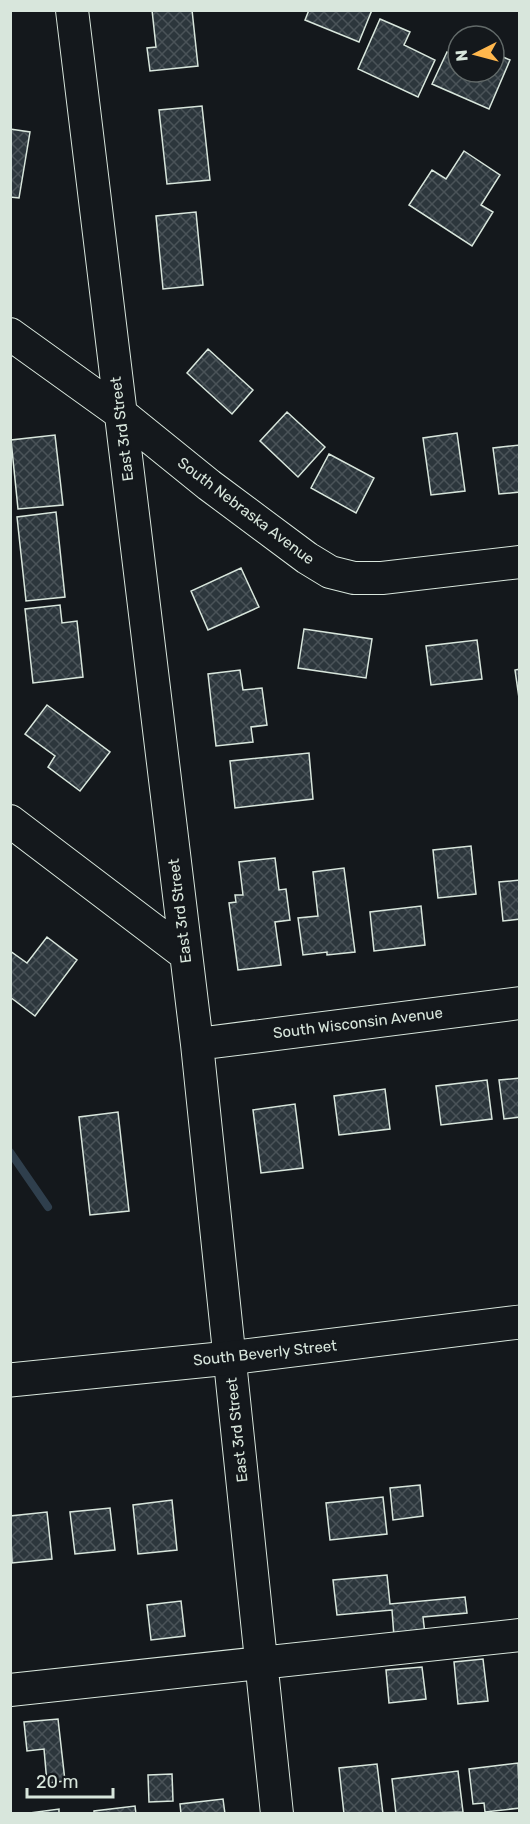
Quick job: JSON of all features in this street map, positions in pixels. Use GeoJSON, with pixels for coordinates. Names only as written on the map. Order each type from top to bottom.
{"type":"FeatureCollection","features":[{"type":"Feature","properties":{"kind":"main road","name":"South Beverly Street"},"geometry":{"type":"LineString","coordinates":[[10,1380],[229,1358],[519,1322]]}},
{"type":"Feature","properties":{"kind":"street","name":"East 3rd Street"},"geometry":{"type":"LineString","coordinates":[[72,10],[197,1044],[277,1814]]}},
{"type":"Feature","properties":{"kind":"street","name":"South Nebraska Avenue"},"geometry":{"type":"LineString","coordinates":[[10,334],[120,413],[307,558],[330,572],[354,578],[382,578],[519,562]]}},
{"type":"Feature","properties":{"kind":"street"},"geometry":{"type":"LineString","coordinates":[[10,821],[185,954]]}},
{"type":"Feature","properties":{"kind":"street","name":"South Wisconsin Avenue"},"geometry":{"type":"LineString","coordinates":[[197,1044],[519,1003]]}},
{"type":"Feature","properties":{"kind":"street"},"geometry":{"type":"LineString","coordinates":[[10,1690],[519,1635]]}},
{"type":"Feature","properties":{"kind":"building"},"geometry":{"type":"Polygon","coordinates":[[[152,10],[192,10],[198,66],[150,71],[147,48],[156,47],[152,10]]]}},
{"type":"Feature","properties":{"kind":"building"},"geometry":{"type":"Polygon","coordinates":[[[309,10],[372,10],[359,42],[305,20],[309,10]]]}},
{"type":"Feature","properties":{"kind":"building"},"geometry":{"type":"Polygon","coordinates":[[[380,19],[410,32],[404,45],[435,60],[418,97],[358,69],[380,19]]]}},
{"type":"Feature","properties":{"kind":"building"},"geometry":{"type":"Polygon","coordinates":[[[446,54],[446,84],[500,84],[489,109],[432,84],[446,54]]]}},
{"type":"Feature","properties":{"kind":"building"},"geometry":{"type":"Polygon","coordinates":[[[202,106],[210,180],[167,184],[159,110],[202,106]]]}},
{"type":"Feature","properties":{"kind":"building"},"geometry":{"type":"Polygon","coordinates":[[[10,129],[30,132],[19,198],[10,197],[10,129]]]}},
{"type":"Feature","properties":{"kind":"building"},"geometry":{"type":"Polygon","coordinates":[[[464,151],[500,175],[481,205],[493,212],[472,246],[409,205],[432,170],[446,179],[464,151]]]}},
{"type":"Feature","properties":{"kind":"building"},"geometry":{"type":"Polygon","coordinates":[[[196,212],[203,285],[163,289],[156,216],[196,212]]]}},
{"type":"Feature","properties":{"kind":"building"},"geometry":{"type":"Polygon","coordinates":[[[208,349],[253,390],[232,414],[187,373],[208,349]]]}},
{"type":"Feature","properties":{"kind":"building"},"geometry":{"type":"Polygon","coordinates":[[[287,412],[325,447],[298,477],[260,441],[287,412]]]}},
{"type":"Feature","properties":{"kind":"building"},"geometry":{"type":"Polygon","coordinates":[[[457,433],[465,491],[431,495],[423,438],[457,433]]]}},
{"type":"Feature","properties":{"kind":"building"},"geometry":{"type":"Polygon","coordinates":[[[55,435],[63,505],[18,509],[11,440],[55,435]]]}},
{"type":"Feature","properties":{"kind":"building"},"geometry":{"type":"Polygon","coordinates":[[[520,445],[520,492],[499,494],[493,448],[520,445]]]}},
{"type":"Feature","properties":{"kind":"building"},"geometry":{"type":"Polygon","coordinates":[[[329,454],[374,478],[356,513],[311,488],[329,454]]]}},
{"type":"Feature","properties":{"kind":"building"},"geometry":{"type":"Polygon","coordinates":[[[56,512],[65,597],[26,601],[17,517],[56,512]]]}},
{"type":"Feature","properties":{"kind":"building"},"geometry":{"type":"Polygon","coordinates":[[[241,568],[259,607],[208,630],[191,591],[241,568]]]}},
{"type":"Feature","properties":{"kind":"building"},"geometry":{"type":"Polygon","coordinates":[[[60,605],[62,623],[77,621],[83,677],[33,683],[25,609],[60,605]]]}},
{"type":"Feature","properties":{"kind":"building"},"geometry":{"type":"Polygon","coordinates":[[[304,629],[372,639],[366,678],[298,668],[304,629]]]}},
{"type":"Feature","properties":{"kind":"building"},"geometry":{"type":"Polygon","coordinates":[[[477,640],[482,679],[431,685],[426,646],[477,640]]]}},
{"type":"Feature","properties":{"kind":"building"},"geometry":{"type":"Polygon","coordinates":[[[520,669],[520,705],[515,670],[520,669]]]}},
{"type":"Feature","properties":{"kind":"building"},"geometry":{"type":"Polygon","coordinates":[[[240,670],[243,690],[262,688],[267,725],[251,727],[253,742],[216,746],[208,674],[240,670]]]}},
{"type":"Feature","properties":{"kind":"building"},"geometry":{"type":"Polygon","coordinates":[[[47,705],[110,752],[80,791],[48,767],[55,756],[25,734],[47,705]]]}},
{"type":"Feature","properties":{"kind":"building"},"geometry":{"type":"Polygon","coordinates":[[[309,753],[313,799],[235,808],[230,761],[309,753]]]}},
{"type":"Feature","properties":{"kind":"building"},"geometry":{"type":"Polygon","coordinates":[[[471,846],[476,894],[438,898],[433,850],[471,846]]]}},
{"type":"Feature","properties":{"kind":"building"},"geometry":{"type":"Polygon","coordinates":[[[275,858],[279,890],[286,889],[290,920],[275,922],[281,965],[238,970],[229,903],[236,902],[235,895],[243,895],[239,862],[275,858]]]}},
{"type":"Feature","properties":{"kind":"building"},"geometry":{"type":"Polygon","coordinates":[[[344,868],[355,952],[303,955],[298,918],[318,916],[313,872],[344,868]]]}},
{"type":"Feature","properties":{"kind":"building"},"geometry":{"type":"Polygon","coordinates":[[[520,880],[520,919],[503,921],[499,882],[520,880]]]}},
{"type":"Feature","properties":{"kind":"building"},"geometry":{"type":"Polygon","coordinates":[[[421,906],[425,945],[374,951],[370,912],[421,906]]]}},
{"type":"Feature","properties":{"kind":"building"},"geometry":{"type":"Polygon","coordinates":[[[47,937],[77,960],[35,1016],[10,997],[10,951],[27,963],[47,937]]]}},
{"type":"Feature","properties":{"kind":"building"},"geometry":{"type":"Polygon","coordinates":[[[520,1078],[520,1117],[504,1119],[499,1080],[520,1078]]]}},
{"type":"Feature","properties":{"kind":"building"},"geometry":{"type":"Polygon","coordinates":[[[487,1080],[492,1119],[441,1125],[436,1086],[487,1080]]]}},
{"type":"Feature","properties":{"kind":"building"},"geometry":{"type":"Polygon","coordinates":[[[385,1089],[390,1129],[339,1135],[334,1096],[385,1089]]]}},
{"type":"Feature","properties":{"kind":"building"},"geometry":{"type":"Polygon","coordinates":[[[295,1104],[303,1168],[261,1173],[253,1110],[295,1104]]]}},
{"type":"Feature","properties":{"kind":"building"},"geometry":{"type":"Polygon","coordinates":[[[118,1112],[129,1211],[90,1215],[79,1117],[118,1112]]]}},
{"type":"Feature","properties":{"kind":"building"},"geometry":{"type":"Polygon","coordinates":[[[420,1485],[423,1516],[393,1520],[390,1488],[420,1485]]]}},
{"type":"Feature","properties":{"kind":"building"},"geometry":{"type":"Polygon","coordinates":[[[383,1497],[387,1534],[330,1540],[326,1503],[383,1497]]]}},
{"type":"Feature","properties":{"kind":"building"},"geometry":{"type":"Polygon","coordinates":[[[172,1500],[177,1550],[138,1554],[133,1505],[172,1500]]]}},
{"type":"Feature","properties":{"kind":"building"},"geometry":{"type":"Polygon","coordinates":[[[110,1508],[115,1550],[75,1554],[70,1512],[110,1508]]]}},
{"type":"Feature","properties":{"kind":"building"},"geometry":{"type":"Polygon","coordinates":[[[47,1512],[52,1559],[12,1563],[10,1516],[47,1512]]]}},
{"type":"Feature","properties":{"kind":"building"},"geometry":{"type":"Polygon","coordinates":[[[387,1575],[390,1604],[465,1597],[467,1613],[423,1617],[425,1634],[394,1637],[392,1610],[337,1615],[333,1580],[387,1575]]]}},
{"type":"Feature","properties":{"kind":"building"},"geometry":{"type":"Polygon","coordinates":[[[181,1601],[185,1636],[151,1640],[147,1605],[181,1601]]]}},
{"type":"Feature","properties":{"kind":"building"},"geometry":{"type":"Polygon","coordinates":[[[483,1659],[488,1701],[458,1704],[454,1662],[483,1659]]]}},
{"type":"Feature","properties":{"kind":"building"},"geometry":{"type":"Polygon","coordinates":[[[422,1667],[426,1699],[389,1703],[386,1670],[422,1667]]]}},
{"type":"Feature","properties":{"kind":"building"},"geometry":{"type":"Polygon","coordinates":[[[58,1719],[65,1781],[47,1783],[44,1749],[27,1751],[24,1722],[58,1719]]]}},
{"type":"Feature","properties":{"kind":"building"},"geometry":{"type":"Polygon","coordinates":[[[518,1763],[520,1808],[485,1812],[484,1803],[473,1804],[469,1769],[518,1763]]]}},
{"type":"Feature","properties":{"kind":"building"},"geometry":{"type":"Polygon","coordinates":[[[377,1764],[383,1814],[344,1814],[339,1768],[377,1764]]]}},
{"type":"Feature","properties":{"kind":"building"},"geometry":{"type":"Polygon","coordinates":[[[458,1771],[463,1812],[396,1814],[392,1779],[458,1771]]]}},
{"type":"Feature","properties":{"kind":"building"},"geometry":{"type":"Polygon","coordinates":[[[172,1774],[173,1801],[149,1802],[148,1775],[172,1774]]]}},
{"type":"Feature","properties":{"kind":"building"},"geometry":{"type":"Polygon","coordinates":[[[223,1799],[225,1814],[181,1814],[180,1804],[223,1799]]]}},
{"type":"Feature","properties":{"kind":"building"},"geometry":{"type":"Polygon","coordinates":[[[135,1806],[136,1814],[94,1814],[94,1811],[135,1806]]]}},
{"type":"Feature","properties":{"kind":"building"},"geometry":{"type":"Polygon","coordinates":[[[59,1809],[59,1814],[22,1814],[59,1809]]]}},
{"type":"Feature","properties":{"kind":"waterway"},"geometry":{"type":"LineString","coordinates":[[10,1152],[48,1207]]}}]}
